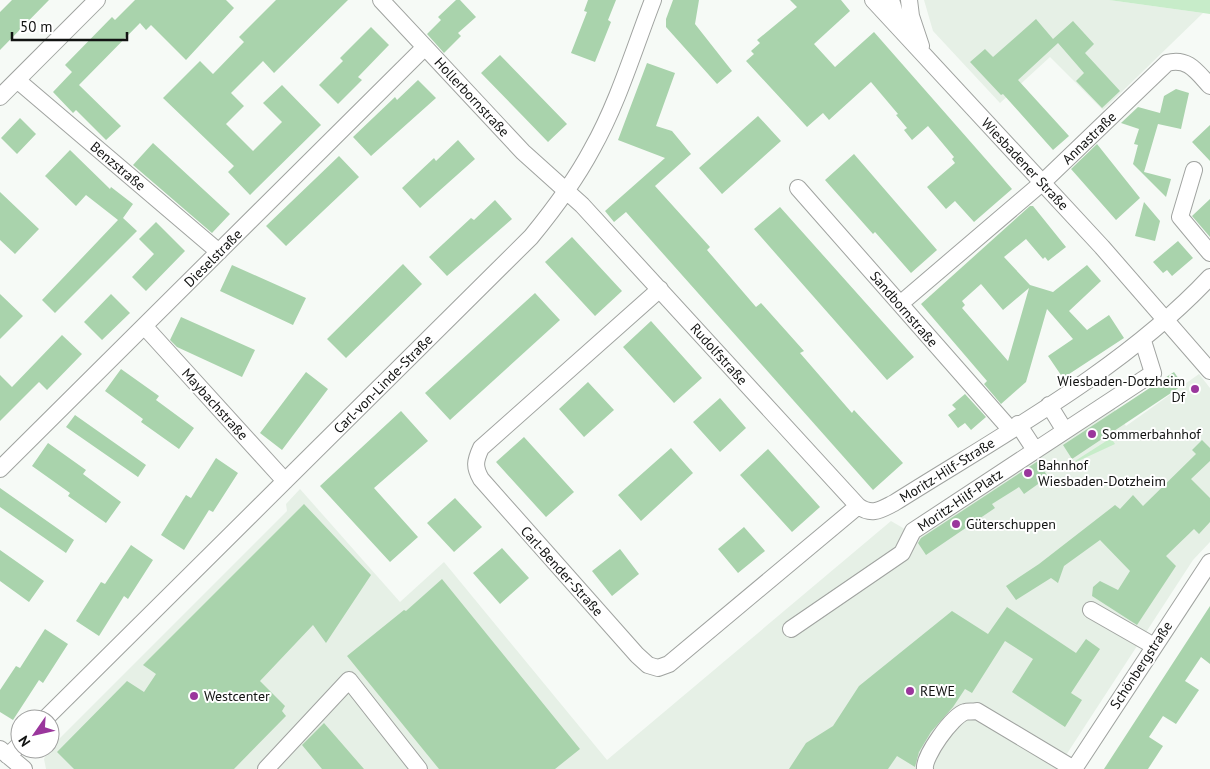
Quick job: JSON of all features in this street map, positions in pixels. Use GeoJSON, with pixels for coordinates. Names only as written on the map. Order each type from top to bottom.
{"type":"FeatureCollection","features":[{"type":"Feature","properties":{"kind":"street"},"geometry":{"type":"LineString","coordinates":[[0,97],[97,0]]}},
{"type":"Feature","properties":{"kind":"street","name":"Hollerbornstraße"},"geometry":{"type":"LineString","coordinates":[[381,0],[523,152],[567,190]]}},
{"type":"Feature","properties":{"kind":"street","name":"Carl-von-Linde-Straße"},"geometry":{"type":"LineString","coordinates":[[55,709],[531,237],[567,190],[604,127],[653,0]]}},
{"type":"Feature","properties":{"kind":"street"},"geometry":{"type":"LineString","coordinates":[[873,0],[900,29]]}},
{"type":"Feature","properties":{"kind":"street","name":"Wiesbadener Straße"},"geometry":{"type":"LineString","coordinates":[[891,0],[900,29],[1125,273],[1143,285],[1210,371]]}},
{"type":"Feature","properties":{"kind":"street","name":"Wiesbadener Straße"},"geometry":{"type":"LineString","coordinates":[[909,0],[916,36],[925,55]]}},
{"type":"Feature","properties":{"kind":"street","name":"Dieselstraße"},"geometry":{"type":"LineString","coordinates":[[0,469],[425,47]]}},
{"type":"Feature","properties":{"kind":"street","name":"Annastraße"},"geometry":{"type":"LineString","coordinates":[[900,304],[1043,182],[1167,63],[1177,60],[1189,64],[1209,84]]}},
{"type":"Feature","properties":{"kind":"street","name":"Benzstraße"},"geometry":{"type":"LineString","coordinates":[[17,80],[219,252]]}},
{"type":"Feature","properties":{"kind":"street"},"geometry":{"type":"LineString","coordinates":[[1194,170],[1180,217],[1210,253]]}},
{"type":"Feature","properties":{"kind":"street","name":"Sandbornstraße"},"geometry":{"type":"LineString","coordinates":[[798,188],[900,304],[1014,427]]}},
{"type":"Feature","properties":{"kind":"street","name":"Rudolfstraße"},"geometry":{"type":"LineString","coordinates":[[567,190],[858,506],[865,511],[875,513]]}},
{"type":"Feature","properties":{"kind":"street","name":"Moritz-Hilf-Straße"},"geometry":{"type":"LineString","coordinates":[[875,513],[1014,427],[1143,341],[1210,277]]}},
{"type":"Feature","properties":{"kind":"street","name":"Carl-Bender-Straße"},"geometry":{"type":"LineString","coordinates":[[660,289],[481,448],[475,461],[480,479],[603,617],[648,665],[658,668],[669,664],[858,506]]}},
{"type":"Feature","properties":{"kind":"street","name":"Wiesbadener Straße"},"geometry":{"type":"LineString","coordinates":[[1169,318],[1210,354]]}},
{"type":"Feature","properties":{"kind":"street","name":"Maybachstraße"},"geometry":{"type":"LineString","coordinates":[[145,327],[285,481]]}},
{"type":"Feature","properties":{"kind":"street"},"geometry":{"type":"LineString","coordinates":[[1048,404],[1065,431],[1153,373],[1143,341]]}},
{"type":"Feature","properties":{"kind":"street"},"geometry":{"type":"LineString","coordinates":[[1014,427],[1035,450]]}},
{"type":"Feature","properties":{"kind":"street","name":"Moritz-Hilf-Platz"},"geometry":{"type":"LineString","coordinates":[[791,629],[902,553],[913,531],[1065,431]]}},
{"type":"Feature","properties":{"kind":"street","name":"Schönbergstraße"},"geometry":{"type":"LineString","coordinates":[[1074,769],[1154,646],[1207,571]]}},
{"type":"Feature","properties":{"kind":"street"},"geometry":{"type":"LineString","coordinates":[[1091,610],[1154,646]]}},
{"type":"Feature","properties":{"kind":"street"},"geometry":{"type":"LineString","coordinates":[[266,769],[349,680],[419,769]]}},
{"type":"Feature","properties":{"kind":"street"},"geometry":{"type":"LineString","coordinates":[[925,769],[924,763],[940,738],[957,718],[965,712],[977,712],[1074,769]]}},
{"type":"Feature","properties":{"kind":"street"},"geometry":{"type":"LineString","coordinates":[[4,752],[24,769]]}},
{"type":"Feature","properties":{"kind":"shaded area"},"geometry":{"type":"Polygon","coordinates":[[[924,0],[1109,0],[1203,13],[1103,110],[1050,57],[1000,103],[933,31],[924,0]]]}},
{"type":"Feature","properties":{"kind":"shaded area"},"geometry":{"type":"Polygon","coordinates":[[[1199,374],[1210,388],[1210,542],[1193,560],[1057,769],[46,769],[44,759],[60,759],[60,738],[287,511],[286,504],[300,489],[400,602],[444,562],[607,760],[891,521],[915,535],[1113,407],[1126,426],[1199,374]]]}},
{"type":"Feature","properties":{"kind":"green space"},"geometry":{"type":"Polygon","coordinates":[[[1109,0],[1210,0],[1210,14],[1203,13],[1109,0]]]}},
{"type":"Feature","properties":{"kind":"green space"},"geometry":{"type":"Polygon","coordinates":[[[1111,438],[1115,444],[1075,461],[1111,438]]]}},
{"type":"Feature","properties":{"kind":"building"},"geometry":{"type":"Polygon","coordinates":[[[12,0],[49,0],[0,50],[0,12],[12,0]]]}},
{"type":"Feature","properties":{"kind":"building"},"geometry":{"type":"Polygon","coordinates":[[[135,0],[226,0],[234,8],[186,60],[151,25],[146,30],[140,23],[79,85],[121,126],[106,140],[76,110],[73,113],[53,92],[72,72],[65,65],[112,17],[115,20],[135,0]]]}},
{"type":"Feature","properties":{"kind":"building"},"geometry":{"type":"Polygon","coordinates":[[[276,0],[348,0],[274,73],[263,61],[231,93],[244,106],[226,124],[253,151],[282,122],[263,103],[282,85],[321,125],[250,195],[228,172],[234,166],[163,98],[200,61],[213,74],[244,42],[239,37],[276,0]]]}},
{"type":"Feature","properties":{"kind":"building"},"geometry":{"type":"Polygon","coordinates":[[[456,0],[460,0],[476,17],[458,33],[461,36],[444,53],[427,34],[441,20],[438,17],[456,0]]]}},
{"type":"Feature","properties":{"kind":"building"},"geometry":{"type":"Polygon","coordinates":[[[588,0],[616,0],[608,20],[611,22],[595,62],[571,53],[587,12],[584,11],[588,0]]]}},
{"type":"Feature","properties":{"kind":"building"},"geometry":{"type":"Polygon","coordinates":[[[673,0],[699,0],[695,24],[732,71],[717,84],[666,27],[666,19],[673,0]]]}},
{"type":"Feature","properties":{"kind":"building"},"geometry":{"type":"Polygon","coordinates":[[[790,0],[841,0],[850,11],[814,44],[835,67],[874,32],[1012,189],[974,222],[955,201],[946,209],[927,187],[955,163],[952,159],[954,157],[928,126],[912,140],[904,130],[907,128],[896,115],[898,114],[871,82],[829,120],[823,113],[807,127],[746,61],[754,54],[751,51],[760,43],[757,40],[797,7],[790,0]]]}},
{"type":"Feature","properties":{"kind":"building"},"geometry":{"type":"Polygon","coordinates":[[[1036,19],[1053,39],[1073,21],[1094,44],[1085,53],[1120,91],[1102,108],[1076,81],[1084,73],[1058,43],[1018,80],[1069,136],[1053,150],[1003,94],[1001,95],[970,62],[985,49],[993,57],[1036,19]]]}},
{"type":"Feature","properties":{"kind":"building"},"geometry":{"type":"Polygon","coordinates":[[[371,27],[389,45],[358,77],[362,80],[338,104],[319,85],[343,61],[340,58],[371,27]]]}},
{"type":"Feature","properties":{"kind":"building"},"geometry":{"type":"Polygon","coordinates":[[[500,55],[567,124],[548,142],[481,73],[500,55]]]}},
{"type":"Feature","properties":{"kind":"building"},"geometry":{"type":"Polygon","coordinates":[[[647,63],[675,73],[656,126],[672,131],[691,154],[655,186],[710,247],[707,250],[756,307],[761,303],[804,351],[800,353],[852,413],[854,410],[903,463],[873,490],[626,212],[614,222],[605,211],[665,158],[618,140],[647,63]]]}},
{"type":"Feature","properties":{"kind":"building"},"geometry":{"type":"Polygon","coordinates":[[[418,80],[436,98],[371,156],[353,137],[395,97],[397,100],[418,80]]]}},
{"type":"Feature","properties":{"kind":"building"},"geometry":{"type":"Polygon","coordinates":[[[1176,89],[1189,93],[1181,129],[1158,124],[1144,172],[1171,179],[1166,197],[1133,164],[1138,145],[1134,144],[1139,129],[1121,123],[1138,107],[1160,113],[1164,96],[1176,89]]]}},
{"type":"Feature","properties":{"kind":"building"},"geometry":{"type":"Polygon","coordinates":[[[758,116],[781,141],[722,194],[699,168],[758,116]]]}},
{"type":"Feature","properties":{"kind":"building"},"geometry":{"type":"Polygon","coordinates":[[[20,118],[36,134],[17,154],[1,138],[20,118]]]}},
{"type":"Feature","properties":{"kind":"building"},"geometry":{"type":"Polygon","coordinates":[[[1210,125],[1210,161],[1192,142],[1210,125]]]}},
{"type":"Feature","properties":{"kind":"building"},"geometry":{"type":"Polygon","coordinates":[[[458,140],[475,159],[420,208],[402,188],[434,158],[436,161],[458,140]]]}},
{"type":"Feature","properties":{"kind":"building"},"geometry":{"type":"Polygon","coordinates":[[[153,143],[230,214],[212,233],[133,165],[153,143]]]}},
{"type":"Feature","properties":{"kind":"building"},"geometry":{"type":"Polygon","coordinates":[[[1097,144],[1140,198],[1116,220],[1071,169],[1097,144]]]}},
{"type":"Feature","properties":{"kind":"building"},"geometry":{"type":"Polygon","coordinates":[[[70,150],[110,189],[111,187],[133,204],[123,218],[137,231],[55,313],[42,300],[118,220],[86,195],[76,206],[45,176],[70,150]]]}},
{"type":"Feature","properties":{"kind":"building"},"geometry":{"type":"Polygon","coordinates":[[[854,154],[937,250],[911,273],[825,180],[854,154]]]}},
{"type":"Feature","properties":{"kind":"building"},"geometry":{"type":"Polygon","coordinates":[[[339,156],[359,177],[286,246],[266,226],[339,156]]]}},
{"type":"Feature","properties":{"kind":"building"},"geometry":{"type":"Polygon","coordinates":[[[0,192],[39,229],[15,254],[0,240],[0,192]]]}},
{"type":"Feature","properties":{"kind":"building"},"geometry":{"type":"Polygon","coordinates":[[[1210,199],[1210,237],[1192,216],[1210,199]]]}},
{"type":"Feature","properties":{"kind":"building"},"geometry":{"type":"Polygon","coordinates":[[[495,200],[512,219],[447,276],[429,257],[471,218],[474,220],[495,200]]]}},
{"type":"Feature","properties":{"kind":"building"},"geometry":{"type":"Polygon","coordinates":[[[1144,202],[1160,221],[1155,241],[1135,236],[1144,202]]]}},
{"type":"Feature","properties":{"kind":"building"},"geometry":{"type":"Polygon","coordinates":[[[1030,206],[1033,206],[1066,247],[1048,261],[1045,257],[1043,259],[1026,239],[1004,257],[1030,285],[1053,292],[1087,265],[1101,281],[1069,311],[1087,330],[1109,315],[1124,338],[1063,378],[1048,356],[1073,339],[1047,309],[1026,382],[1001,404],[984,384],[987,381],[921,304],[1030,206]],[[981,284],[962,301],[965,305],[962,308],[1008,361],[1029,288],[1003,310],[981,284]]]}},
{"type":"Feature","properties":{"kind":"building"},"geometry":{"type":"Polygon","coordinates":[[[780,207],[914,357],[887,380],[754,229],[780,207]]]}},
{"type":"Feature","properties":{"kind":"building"},"geometry":{"type":"Polygon","coordinates":[[[156,222],[185,251],[146,291],[132,277],[154,254],[139,239],[156,222]]]}},
{"type":"Feature","properties":{"kind":"building"},"geometry":{"type":"Polygon","coordinates":[[[572,237],[622,291],[595,316],[545,262],[572,237]]]}},
{"type":"Feature","properties":{"kind":"building"},"geometry":{"type":"Polygon","coordinates":[[[1178,241],[1193,258],[1172,276],[1167,270],[1163,273],[1153,262],[1178,241]]]}},
{"type":"Feature","properties":{"kind":"building"},"geometry":{"type":"Polygon","coordinates":[[[403,264],[422,284],[346,358],[327,339],[403,264]]]}},
{"type":"Feature","properties":{"kind":"building"},"geometry":{"type":"Polygon","coordinates":[[[232,265],[306,298],[293,325],[220,291],[232,265]]]}},
{"type":"Feature","properties":{"kind":"building"},"geometry":{"type":"Polygon","coordinates":[[[535,293],[560,320],[450,420],[425,393],[535,293]]]}},
{"type":"Feature","properties":{"kind":"building"},"geometry":{"type":"Polygon","coordinates":[[[0,294],[23,316],[0,339],[0,294]]]}},
{"type":"Feature","properties":{"kind":"building"},"geometry":{"type":"Polygon","coordinates":[[[111,294],[130,313],[102,340],[84,322],[111,294]]]}},
{"type":"Feature","properties":{"kind":"building"},"geometry":{"type":"Polygon","coordinates":[[[181,317],[255,350],[242,377],[177,347],[170,340],[181,317]]]}},
{"type":"Feature","properties":{"kind":"building"},"geometry":{"type":"Polygon","coordinates":[[[651,321],[702,378],[674,403],[623,347],[651,321]]]}},
{"type":"Feature","properties":{"kind":"building"},"geometry":{"type":"Polygon","coordinates":[[[62,335],[82,354],[47,390],[39,382],[0,421],[0,375],[12,387],[62,335]]]}},
{"type":"Feature","properties":{"kind":"building"},"geometry":{"type":"Polygon","coordinates":[[[121,369],[159,396],[156,400],[194,428],[179,449],[141,422],[143,419],[105,391],[121,369]]]}},
{"type":"Feature","properties":{"kind":"building"},"geometry":{"type":"Polygon","coordinates":[[[306,372],[328,389],[282,450],[260,433],[306,372]]]}},
{"type":"Feature","properties":{"kind":"building"},"geometry":{"type":"Polygon","coordinates":[[[1174,372],[1183,385],[1072,459],[1063,445],[1174,372]]]}},
{"type":"Feature","properties":{"kind":"building"},"geometry":{"type":"Polygon","coordinates":[[[588,382],[614,410],[584,437],[559,409],[588,382]]]}},
{"type":"Feature","properties":{"kind":"building"},"geometry":{"type":"Polygon","coordinates":[[[965,394],[986,417],[971,430],[965,423],[958,428],[948,415],[956,409],[952,405],[965,394]]]}},
{"type":"Feature","properties":{"kind":"building"},"geometry":{"type":"Polygon","coordinates":[[[720,398],[746,428],[720,452],[693,422],[720,398]]]}},
{"type":"Feature","properties":{"kind":"building"},"geometry":{"type":"Polygon","coordinates":[[[401,411],[428,441],[374,488],[418,537],[390,562],[320,486],[401,411]]]}},
{"type":"Feature","properties":{"kind":"building"},"geometry":{"type":"Polygon","coordinates":[[[75,415],[146,465],[138,477],[66,427],[75,415]]]}},
{"type":"Feature","properties":{"kind":"building"},"geometry":{"type":"Polygon","coordinates":[[[524,437],[574,492],[546,517],[496,462],[524,437]]]}},
{"type":"Feature","properties":{"kind":"building"},"geometry":{"type":"Polygon","coordinates":[[[1202,440],[1210,448],[1210,461],[1191,479],[1210,498],[1210,522],[1199,534],[1194,529],[1166,556],[1176,566],[1137,625],[1092,596],[1093,587],[1100,581],[1118,590],[1130,571],[1100,540],[1064,566],[1058,583],[1051,578],[1016,600],[1006,586],[1039,564],[1115,505],[1120,509],[1133,495],[1143,506],[1196,454],[1192,450],[1202,440]]]}},
{"type":"Feature","properties":{"kind":"building"},"geometry":{"type":"Polygon","coordinates":[[[48,443],[86,470],[83,474],[121,502],[106,523],[68,496],[70,493],[32,466],[48,443]]]}},
{"type":"Feature","properties":{"kind":"building"},"geometry":{"type":"Polygon","coordinates":[[[671,448],[693,473],[641,521],[618,495],[671,448]]]}},
{"type":"Feature","properties":{"kind":"building"},"geometry":{"type":"Polygon","coordinates":[[[768,449],[820,507],[792,532],[740,475],[768,449]]]}},
{"type":"Feature","properties":{"kind":"building"},"geometry":{"type":"Polygon","coordinates":[[[216,458],[238,473],[213,512],[209,510],[184,550],[161,535],[186,495],[191,498],[216,458]]]}},
{"type":"Feature","properties":{"kind":"building"},"geometry":{"type":"Polygon","coordinates":[[[1038,461],[1048,477],[1024,494],[1019,487],[992,504],[995,508],[926,555],[918,543],[921,538],[1038,461]]]}},
{"type":"Feature","properties":{"kind":"building"},"geometry":{"type":"Polygon","coordinates":[[[0,488],[74,540],[66,553],[0,507],[0,488]]]}},
{"type":"Feature","properties":{"kind":"building"},"geometry":{"type":"Polygon","coordinates":[[[455,498],[482,527],[454,552],[427,523],[455,498]]]}},
{"type":"Feature","properties":{"kind":"building"},"geometry":{"type":"Polygon","coordinates":[[[304,504],[371,575],[326,643],[313,625],[260,681],[285,706],[282,711],[286,716],[234,769],[74,769],[60,755],[60,749],[127,681],[144,692],[156,674],[143,665],[304,504]]]}},
{"type":"Feature","properties":{"kind":"building"},"geometry":{"type":"Polygon","coordinates":[[[744,527],[765,551],[738,573],[718,549],[744,527]]]}},
{"type":"Feature","properties":{"kind":"building"},"geometry":{"type":"Polygon","coordinates":[[[131,545],[153,560],[128,599],[124,596],[99,636],[76,621],[101,582],[105,584],[131,545]]]}},
{"type":"Feature","properties":{"kind":"building"},"geometry":{"type":"Polygon","coordinates":[[[502,548],[529,578],[500,604],[473,573],[502,548]]]}},
{"type":"Feature","properties":{"kind":"building"},"geometry":{"type":"Polygon","coordinates":[[[620,549],[639,574],[612,596],[592,571],[620,549]]]}},
{"type":"Feature","properties":{"kind":"building"},"geometry":{"type":"Polygon","coordinates":[[[0,550],[44,581],[29,602],[0,581],[0,550]]]}},
{"type":"Feature","properties":{"kind":"building"},"geometry":{"type":"Polygon","coordinates":[[[442,579],[580,749],[555,769],[439,769],[347,656],[404,610],[406,611],[442,579]]]}},
{"type":"Feature","properties":{"kind":"building"},"geometry":{"type":"Polygon","coordinates":[[[1210,606],[1210,664],[1201,657],[1185,681],[1199,690],[1176,724],[1163,716],[1149,737],[1163,746],[1148,769],[1104,769],[1210,606]]]}},
{"type":"Feature","properties":{"kind":"building"},"geometry":{"type":"Polygon","coordinates":[[[1007,607],[1076,653],[1086,639],[1100,649],[1071,693],[1082,700],[1065,727],[1012,692],[1033,659],[1005,641],[972,693],[965,689],[953,707],[931,732],[919,752],[915,767],[897,756],[888,769],[789,769],[806,743],[833,726],[859,686],[952,611],[988,634],[1007,607]]]}},
{"type":"Feature","properties":{"kind":"building"},"geometry":{"type":"Polygon","coordinates":[[[45,629],[68,644],[43,683],[39,680],[20,709],[10,709],[10,718],[0,712],[0,690],[16,666],[20,668],[45,629]]]}},
{"type":"Feature","properties":{"kind":"building"},"geometry":{"type":"Polygon","coordinates":[[[324,723],[364,769],[322,769],[302,745],[324,723]]]}},
{"type":"Feature","properties":{"kind":"place","name":"Wiesbaden-Dotzheim Df"},"geometry":{"type":"Point","coordinates":[1195,389]}},
{"type":"Feature","properties":{"kind":"place","name":"Sommerbahnhof"},"geometry":{"type":"Point","coordinates":[1092,434]}},
{"type":"Feature","properties":{"kind":"place","name":"Bahnhof Wiesbaden-Dotzheim"},"geometry":{"type":"Point","coordinates":[1028,473]}},
{"type":"Feature","properties":{"kind":"place","name":"Güterschuppen"},"geometry":{"type":"Point","coordinates":[956,524]}},
{"type":"Feature","properties":{"kind":"place","name":"REWE"},"geometry":{"type":"Point","coordinates":[910,691]}},
{"type":"Feature","properties":{"kind":"place","name":"Westcenter"},"geometry":{"type":"Point","coordinates":[194,696]}}]}
